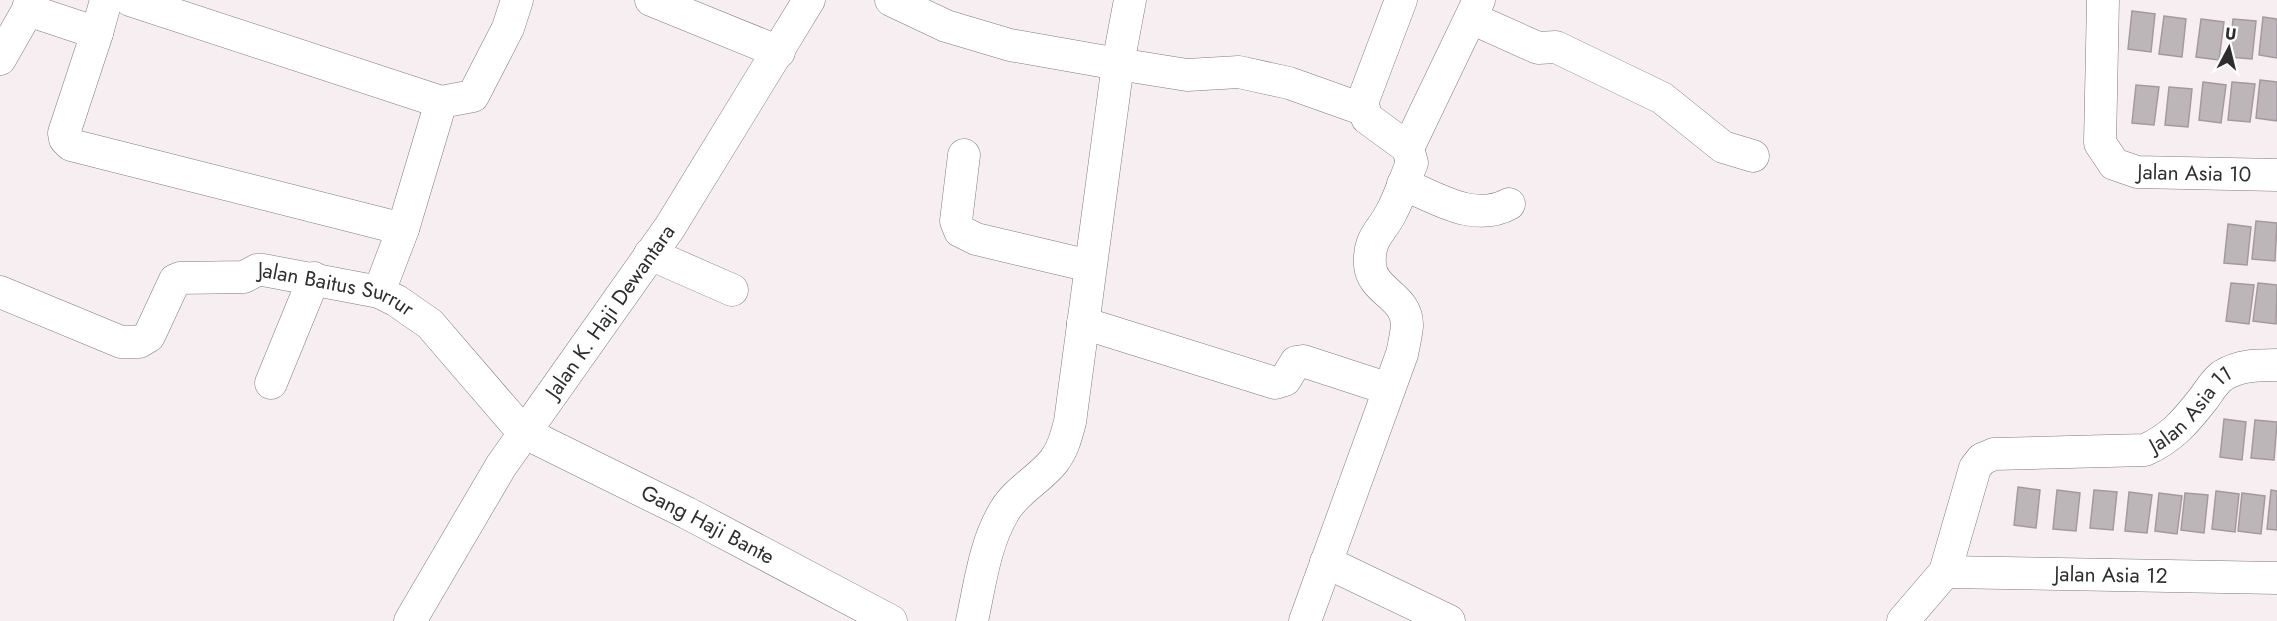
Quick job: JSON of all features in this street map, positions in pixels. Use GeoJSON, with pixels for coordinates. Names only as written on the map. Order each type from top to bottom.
{"type":"FeatureCollection","features":[{"type":"Feature","properties":{"kind":"street"},"geometry":{"type":"LineString","coordinates":[[106,0],[98,33],[64,133],[65,139],[71,145],[403,229]]}},
{"type":"Feature","properties":{"kind":"street"},"geometry":{"type":"LineString","coordinates":[[130,0],[441,102],[473,96],[508,28],[517,0]]}},
{"type":"Feature","properties":{"kind":"street"},"geometry":{"type":"LineString","coordinates":[[651,0],[779,52]]}},
{"type":"Feature","properties":{"kind":"street","name":"Jalan K. Haji Dewantara"},"geometry":{"type":"LineString","coordinates":[[410,621],[523,432],[670,227],[809,0]]}},
{"type":"Feature","properties":{"kind":"street"},"geometry":{"type":"LineString","coordinates":[[891,0],[946,26],[1010,45],[1187,75],[1239,72],[1288,83],[1362,109]]}},
{"type":"Feature","properties":{"kind":"street"},"geometry":{"type":"LineString","coordinates":[[972,621],[997,523],[1007,507],[1029,482],[1052,463],[1064,446],[1070,422],[1118,64],[1130,0]]}},
{"type":"Feature","properties":{"kind":"street"},"geometry":{"type":"LineString","coordinates":[[1305,621],[1402,354],[1407,325],[1404,309],[1392,294],[1375,282],[1370,266],[1373,237],[1391,213],[1412,163],[1408,148],[1367,118],[1362,109],[1362,103],[1401,0]]}},
{"type":"Feature","properties":{"kind":"street","name":"Jalan Asia 10"},"geometry":{"type":"LineString","coordinates":[[2103,0],[2100,143],[2114,164],[2137,172],[2277,175]]}},
{"type":"Feature","properties":{"kind":"street"},"geometry":{"type":"LineString","coordinates":[[0,59],[29,5],[98,33]]}},
{"type":"Feature","properties":{"kind":"street"},"geometry":{"type":"LineString","coordinates":[[1408,148],[1475,9],[1538,48],[1556,47],[1662,98],[1723,147],[1753,156]]}},
{"type":"Feature","properties":{"kind":"street"},"geometry":{"type":"LineString","coordinates":[[379,292],[403,229],[441,102]]}},
{"type":"Feature","properties":{"kind":"street"},"geometry":{"type":"LineString","coordinates":[[964,154],[956,221],[960,231],[976,239],[1090,266]]}},
{"type":"Feature","properties":{"kind":"street"},"geometry":{"type":"LineString","coordinates":[[1403,184],[1462,209],[1482,213],[1498,210],[1509,204]]}},
{"type":"Feature","properties":{"kind":"street"},"geometry":{"type":"LineString","coordinates":[[650,254],[732,290]]}},
{"type":"Feature","properties":{"kind":"street","name":"Jalan Baitus Surrur"},"geometry":{"type":"LineString","coordinates":[[0,292],[121,342],[138,342],[150,336],[175,280],[180,278],[244,278],[263,270],[379,292],[430,324],[523,432]]}},
{"type":"Feature","properties":{"kind":"street"},"geometry":{"type":"LineString","coordinates":[[271,383],[314,278]]}},
{"type":"Feature","properties":{"kind":"street"},"geometry":{"type":"LineString","coordinates":[[1083,323],[1275,383],[1285,380],[1296,362],[1303,361],[1389,389]]}},
{"type":"Feature","properties":{"kind":"street","name":"Jalan Asia 11"},"geometry":{"type":"LineString","coordinates":[[1946,572],[1976,468],[1983,459],[1994,454],[2145,450],[2165,441],[2180,429],[2220,377],[2247,367],[2277,365]]}},
{"type":"Feature","properties":{"kind":"street","name":"Gang Haji Bante"},"geometry":{"type":"LineString","coordinates":[[523,432],[687,513],[891,621]]}},
{"type":"Feature","properties":{"kind":"street"},"geometry":{"type":"LineString","coordinates":[[1326,562],[1449,621]]}},
{"type":"Feature","properties":{"kind":"street"},"geometry":{"type":"LineString","coordinates":[[1903,621],[1946,572]]}},
{"type":"Feature","properties":{"kind":"street","name":"Jalan Asia 12"},"geometry":{"type":"LineString","coordinates":[[1946,572],[2277,578]]}},
{"type":"Feature","properties":{"kind":"building"},"geometry":{"type":"Polygon","coordinates":[[[2132,11],[2155,14],[2151,52],[2128,49],[2132,11]]]}},
{"type":"Feature","properties":{"kind":"building"},"geometry":{"type":"Polygon","coordinates":[[[2164,16],[2186,19],[2182,57],[2159,54],[2164,16]]]}},
{"type":"Feature","properties":{"kind":"building"},"geometry":{"type":"Polygon","coordinates":[[[2263,17],[2277,19],[2277,58],[2259,55],[2263,17]]]}},
{"type":"Feature","properties":{"kind":"building"},"geometry":{"type":"Polygon","coordinates":[[[2201,19],[2224,22],[2219,60],[2196,57],[2201,19]]]}},
{"type":"Feature","properties":{"kind":"building"},"geometry":{"type":"Polygon","coordinates":[[[2233,19],[2256,21],[2252,59],[2229,57],[2233,19]]]}},
{"type":"Feature","properties":{"kind":"building"},"geometry":{"type":"Polygon","coordinates":[[[2260,80],[2277,82],[2277,121],[2256,118],[2260,80]]]}},
{"type":"Feature","properties":{"kind":"building"},"geometry":{"type":"Polygon","coordinates":[[[2203,82],[2226,85],[2221,123],[2199,120],[2203,82]]]}},
{"type":"Feature","properties":{"kind":"building"},"geometry":{"type":"Polygon","coordinates":[[[2232,82],[2255,84],[2250,122],[2228,120],[2232,82]]]}},
{"type":"Feature","properties":{"kind":"building"},"geometry":{"type":"Polygon","coordinates":[[[2136,85],[2159,87],[2154,125],[2132,123],[2136,85]]]}},
{"type":"Feature","properties":{"kind":"building"},"geometry":{"type":"Polygon","coordinates":[[[2169,87],[2192,89],[2188,127],[2165,125],[2169,87]]]}},
{"type":"Feature","properties":{"kind":"building"},"geometry":{"type":"Polygon","coordinates":[[[2256,221],[2277,223],[2275,261],[2252,259],[2256,221]]]}},
{"type":"Feature","properties":{"kind":"building"},"geometry":{"type":"Polygon","coordinates":[[[2228,224],[2251,227],[2247,265],[2224,263],[2228,224]]]}},
{"type":"Feature","properties":{"kind":"building"},"geometry":{"type":"Polygon","coordinates":[[[2231,283],[2254,285],[2249,324],[2226,321],[2231,283]]]}},
{"type":"Feature","properties":{"kind":"building"},"geometry":{"type":"Polygon","coordinates":[[[2258,283],[2277,285],[2276,324],[2253,321],[2258,283]]]}},
{"type":"Feature","properties":{"kind":"building"},"geometry":{"type":"Polygon","coordinates":[[[2224,419],[2246,422],[2242,460],[2220,457],[2224,419]]]}},
{"type":"Feature","properties":{"kind":"building"},"geometry":{"type":"Polygon","coordinates":[[[2255,420],[2277,422],[2274,460],[2251,458],[2255,420]]]}},
{"type":"Feature","properties":{"kind":"building"},"geometry":{"type":"Polygon","coordinates":[[[2018,487],[2040,490],[2036,528],[2014,525],[2018,487]]]}},
{"type":"Feature","properties":{"kind":"building"},"geometry":{"type":"Polygon","coordinates":[[[2057,490],[2080,493],[2076,531],[2053,529],[2057,490]]]}},
{"type":"Feature","properties":{"kind":"building"},"geometry":{"type":"Polygon","coordinates":[[[2094,490],[2117,492],[2113,530],[2090,528],[2094,490]]]}},
{"type":"Feature","properties":{"kind":"building"},"geometry":{"type":"Polygon","coordinates":[[[2271,490],[2277,491],[2277,530],[2267,529],[2271,490]]]}},
{"type":"Feature","properties":{"kind":"building"},"geometry":{"type":"Polygon","coordinates":[[[2216,491],[2239,494],[2235,532],[2212,529],[2216,491]]]}},
{"type":"Feature","properties":{"kind":"building"},"geometry":{"type":"Polygon","coordinates":[[[2129,492],[2152,495],[2147,533],[2125,531],[2129,492]]]}},
{"type":"Feature","properties":{"kind":"building"},"geometry":{"type":"Polygon","coordinates":[[[2159,493],[2182,496],[2177,534],[2155,531],[2159,493]]]}},
{"type":"Feature","properties":{"kind":"building"},"geometry":{"type":"Polygon","coordinates":[[[2185,493],[2208,495],[2204,533],[2181,530],[2185,493]]]}},
{"type":"Feature","properties":{"kind":"building"},"geometry":{"type":"Polygon","coordinates":[[[2242,493],[2265,496],[2261,534],[2238,531],[2242,493]]]}}]}
